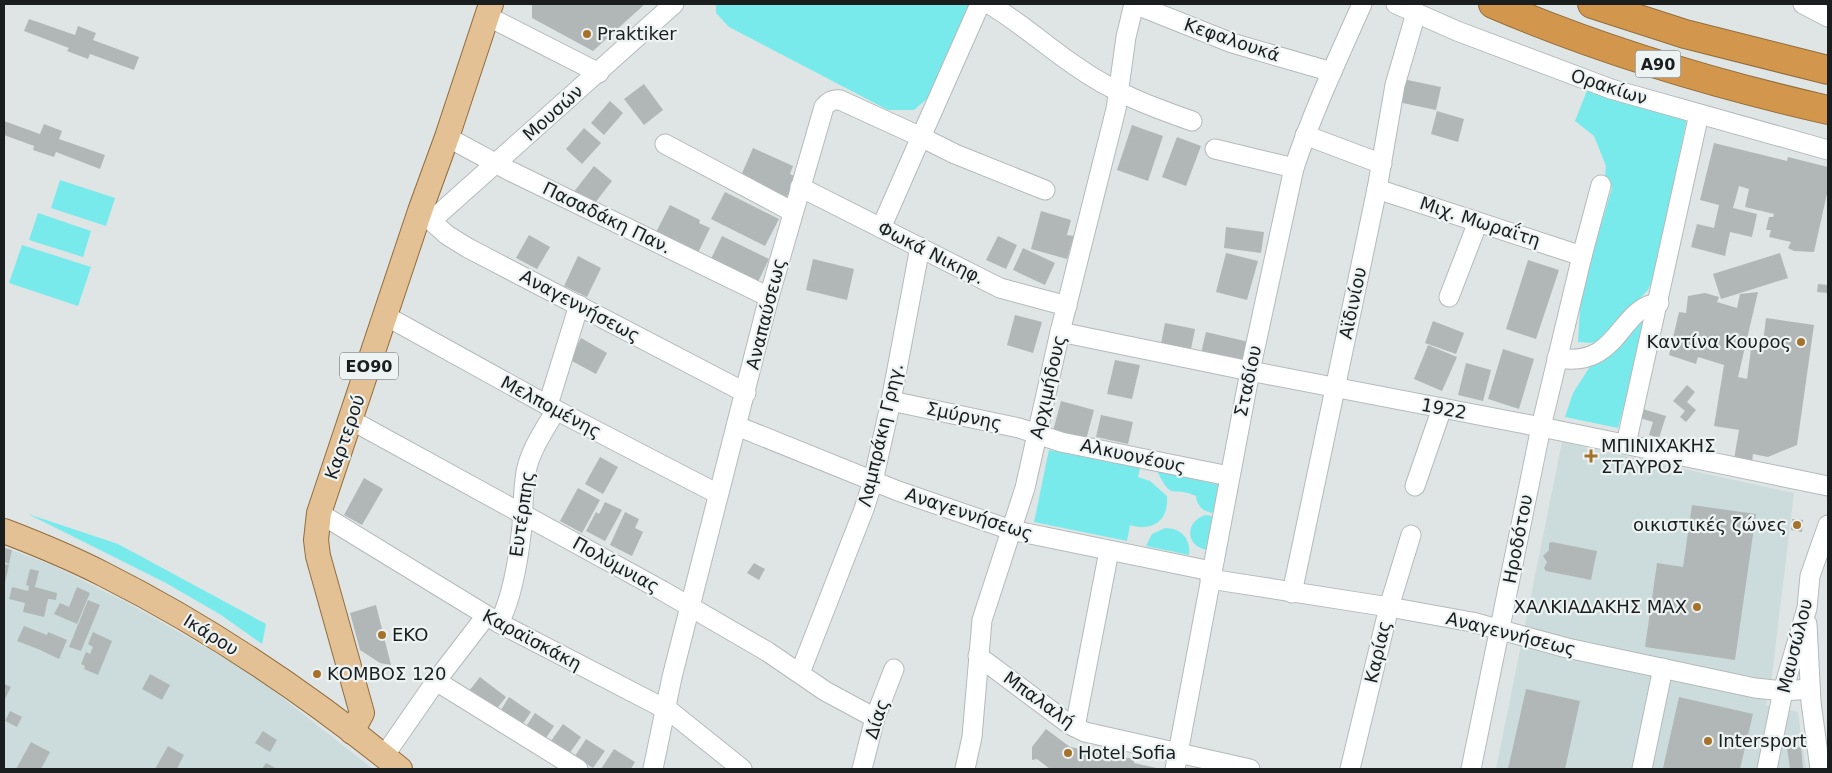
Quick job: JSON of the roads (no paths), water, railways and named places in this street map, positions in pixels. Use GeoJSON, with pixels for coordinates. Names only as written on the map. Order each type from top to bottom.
{"type":"FeatureCollection","features":[{"type":"Feature","properties":{"kind":"highway","name":"Α90"},"geometry":{"type":"LineString","coordinates":[[1493,4],[1536,23],[1657,64],[1781,99],[1828,110]]}},
{"type":"Feature","properties":{"kind":"highway","name":"Α90"},"geometry":{"type":"LineString","coordinates":[[1592,4],[1685,34],[1828,70]]}},
{"type":"Feature","properties":{"kind":"main road","name":"Καρτερού"},"geometry":{"type":"LineString","coordinates":[[352,732],[362,713],[318,556],[316,540],[319,513],[386,316],[426,216],[447,137],[489,10]]}},
{"type":"Feature","properties":{"kind":"main road","name":"Ικάρου"},"geometry":{"type":"LineString","coordinates":[[4,530],[104,574],[191,622],[262,667],[392,763]]}},
{"type":"Feature","properties":{"kind":"street","name":"Μουσών"},"geometry":{"type":"LineString","coordinates":[[426,216],[496,164],[674,4]]}},
{"type":"Feature","properties":{"kind":"street"},"geometry":{"type":"LineString","coordinates":[[881,228],[980,4]]}},
{"type":"Feature","properties":{"kind":"street"},"geometry":{"type":"LineString","coordinates":[[989,4],[1077,68],[1146,105],[1192,121]]}},
{"type":"Feature","properties":{"kind":"street","name":"Αρχιμήδους"},"geometry":{"type":"LineString","coordinates":[[965,769],[972,737],[982,620],[1025,488],[1060,332],[1120,91],[1126,37],[1134,4]]}},
{"type":"Feature","properties":{"kind":"street","name":"Κεφαλουκά"},"geometry":{"type":"LineString","coordinates":[[1134,4],[1232,43],[1332,72]]}},
{"type":"Feature","properties":{"kind":"street","name":"Σταδίου"},"geometry":{"type":"LineString","coordinates":[[1176,762],[1229,476],[1294,168],[1305,136],[1362,4]]}},
{"type":"Feature","properties":{"kind":"street","name":"Ορακίων"},"geometry":{"type":"LineString","coordinates":[[1396,4],[1475,38],[1586,81],[1632,96],[1828,150]]}},
{"type":"Feature","properties":{"kind":"street"},"geometry":{"type":"LineString","coordinates":[[1803,4],[1828,17]]}},
{"type":"Feature","properties":{"kind":"street"},"geometry":{"type":"LineString","coordinates":[[489,10],[598,73]]}},
{"type":"Feature","properties":{"kind":"street","name":"Αϊδινίου"},"geometry":{"type":"LineString","coordinates":[[1292,592],[1377,189],[1395,85],[1416,13]]}},
{"type":"Feature","properties":{"kind":"street","name":"Αναπαύσεως"},"geometry":{"type":"LineString","coordinates":[[653,769],[672,677],[718,494],[746,392],[769,297],[824,107],[827,103],[835,100],[853,106],[921,137]]}},
{"type":"Feature","properties":{"kind":"street"},"geometry":{"type":"LineString","coordinates":[[1626,444],[1699,114]]}},
{"type":"Feature","properties":{"kind":"street"},"geometry":{"type":"LineString","coordinates":[[1305,136],[1382,164]]}},
{"type":"Feature","properties":{"kind":"street","name":"Πασαδάκη Παν."},"geometry":{"type":"LineString","coordinates":[[447,137],[496,164],[769,297]]}},
{"type":"Feature","properties":{"kind":"street"},"geometry":{"type":"LineString","coordinates":[[921,137],[955,154],[1045,190]]}},
{"type":"Feature","properties":{"kind":"street"},"geometry":{"type":"LineString","coordinates":[[665,144],[793,212]]}},
{"type":"Feature","properties":{"kind":"street"},"geometry":{"type":"LineString","coordinates":[[1215,149],[1294,168]]}},
{"type":"Feature","properties":{"kind":"street","name":"Ηροδότου"},"geometry":{"type":"LineString","coordinates":[[1471,769],[1541,427],[1601,185]]}},
{"type":"Feature","properties":{"kind":"street","name":"Φωκά Νικηφ."},"geometry":{"type":"LineString","coordinates":[[800,187],[1008,291],[1067,306]]}},
{"type":"Feature","properties":{"kind":"street","name":"Μιχ. Μωραΐτη"},"geometry":{"type":"LineString","coordinates":[[1377,189],[1582,256]]}},
{"type":"Feature","properties":{"kind":"street","name":"Αναγεννήσεως"},"geometry":{"type":"LineString","coordinates":[[426,216],[447,235],[468,248],[746,392]]}},
{"type":"Feature","properties":{"kind":"street"},"geometry":{"type":"LineString","coordinates":[[1449,297],[1478,222]]}},
{"type":"Feature","properties":{"kind":"street","name":"Λαμπράκη Γρηγ."},"geometry":{"type":"LineString","coordinates":[[800,673],[864,509],[873,481],[891,401],[920,247]]}},
{"type":"Feature","properties":{"kind":"street"},"geometry":{"type":"LineString","coordinates":[[1557,358],[1579,358],[1599,352],[1610,344],[1641,309],[1648,304],[1658,302]]}},
{"type":"Feature","properties":{"kind":"street","name":"Ευτέρπης"},"geometry":{"type":"LineString","coordinates":[[392,763],[436,680],[493,620],[505,612],[520,539],[526,472],[552,407],[579,305]]}},
{"type":"Feature","properties":{"kind":"street","name":"Μελπομένης"},"geometry":{"type":"LineString","coordinates":[[386,316],[552,407],[718,494]]}},
{"type":"Feature","properties":{"kind":"street","name":"1922"},"geometry":{"type":"LineString","coordinates":[[1060,332],[1828,486]]}},
{"type":"Feature","properties":{"kind":"street","name":"Σμύρνης"},"geometry":{"type":"LineString","coordinates":[[891,401],[1037,434]]}},
{"type":"Feature","properties":{"kind":"street"},"geometry":{"type":"LineString","coordinates":[[1415,486],[1442,408]]}},
{"type":"Feature","properties":{"kind":"street","name":"Πολύμνιας"},"geometry":{"type":"LineString","coordinates":[[351,420],[690,606],[768,652],[825,691],[875,718]]}},
{"type":"Feature","properties":{"kind":"street","name":"Αναγεννήσεως"},"geometry":{"type":"LineString","coordinates":[[737,426],[873,481],[1011,530],[1109,550],[1210,575],[1292,592],[1389,607],[1500,629],[1567,648],[1755,688],[1783,691],[1810,689]]}},
{"type":"Feature","properties":{"kind":"street","name":"Αλκυονέους"},"geometry":{"type":"LineString","coordinates":[[1037,434],[1061,442],[1229,476]]}},
{"type":"Feature","properties":{"kind":"street","name":"Καραϊσκάκη"},"geometry":{"type":"LineString","coordinates":[[319,513],[493,620],[666,710],[742,769]]}},
{"type":"Feature","properties":{"kind":"street","name":"Μαυσώλου"},"geometry":{"type":"LineString","coordinates":[[1768,769],[1783,691],[1807,608],[1810,576],[1828,525]]}},
{"type":"Feature","properties":{"kind":"street","name":"Καρίας"},"geometry":{"type":"LineString","coordinates":[[1350,769],[1389,607],[1411,535]]}},
{"type":"Feature","properties":{"kind":"street"},"geometry":{"type":"LineString","coordinates":[[1075,727],[1109,550]]}},
{"type":"Feature","properties":{"kind":"street"},"geometry":{"type":"LineString","coordinates":[[1807,608],[1810,689],[1820,769]]}},
{"type":"Feature","properties":{"kind":"street","name":"Μπαλαλή"},"geometry":{"type":"LineString","coordinates":[[978,656],[1075,727],[1085,732],[1176,762],[1250,769]]}},
{"type":"Feature","properties":{"kind":"street"},"geometry":{"type":"LineString","coordinates":[[1642,769],[1663,668]]}},
{"type":"Feature","properties":{"kind":"street","name":"Δίας"},"geometry":{"type":"LineString","coordinates":[[862,769],[875,718],[894,669]]}},
{"type":"Feature","properties":{"kind":"street"},"geometry":{"type":"LineString","coordinates":[[436,680],[578,769]]}},
{"type":"Feature","properties":{"kind":"place","name":"Praktiker"},"geometry":{"type":"Point","coordinates":[587,34]}},
{"type":"Feature","properties":{"kind":"place","name":"Καντίνα Κουρος"},"geometry":{"type":"Point","coordinates":[1801,342]}},
{"type":"Feature","properties":{"kind":"place","name":"ΜΠΙΝΙΧΑΚΗΣ ΣΤΑΥΡΟΣ"},"geometry":{"type":"Point","coordinates":[1591,456]}},
{"type":"Feature","properties":{"kind":"place","name":"οικιστικές ζώνες"},"geometry":{"type":"Point","coordinates":[1797,525]}},
{"type":"Feature","properties":{"kind":"place","name":"ΧΑΛΚΙΑΔΑΚΗΣ MAX"},"geometry":{"type":"Point","coordinates":[1697,607]}},
{"type":"Feature","properties":{"kind":"place","name":"EKO"},"geometry":{"type":"Point","coordinates":[382,635]}},
{"type":"Feature","properties":{"kind":"place","name":"ΚΟΜΒΟΣ 120"},"geometry":{"type":"Point","coordinates":[317,674]}},
{"type":"Feature","properties":{"kind":"place","name":"Intersport"},"geometry":{"type":"Point","coordinates":[1708,741]}},
{"type":"Feature","properties":{"kind":"place","name":"Hotel Sofia"},"geometry":{"type":"Point","coordinates":[1068,753]}}]}
